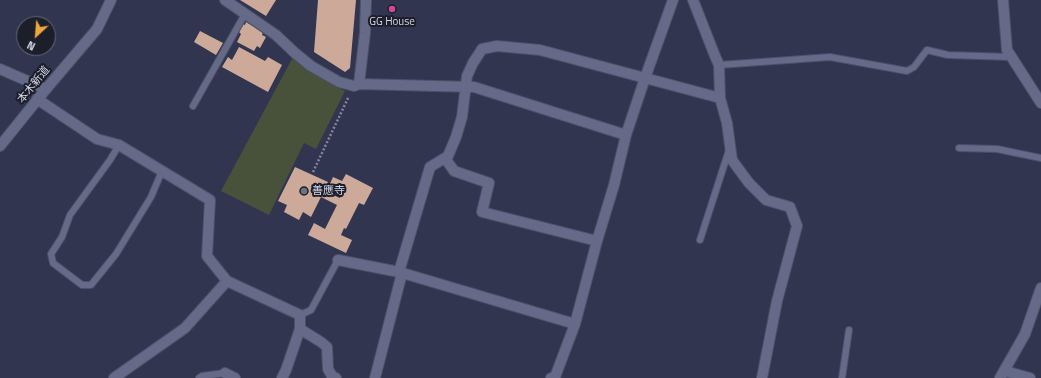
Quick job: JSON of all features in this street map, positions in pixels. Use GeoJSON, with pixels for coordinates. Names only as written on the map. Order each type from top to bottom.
{"type":"FeatureCollection","features":[{"type":"Feature","properties":{"kind":"street","name":"本木新道"},"geometry":{"type":"LineString","coordinates":[[0,146],[37,99],[97,29],[111,0]]}},
{"type":"Feature","properties":{"kind":"street"},"geometry":{"type":"LineString","coordinates":[[225,0],[276,35],[311,66],[339,82],[356,85],[474,87],[626,135]]}},
{"type":"Feature","properties":{"kind":"street"},"geometry":{"type":"LineString","coordinates":[[356,85],[365,33],[366,0]]}},
{"type":"Feature","properties":{"kind":"street"},"geometry":{"type":"LineString","coordinates":[[552,378],[555,377],[575,324],[614,185],[626,135],[673,0]]}},
{"type":"Feature","properties":{"kind":"street"},"geometry":{"type":"LineString","coordinates":[[693,0],[719,65],[720,98],[732,160],[749,183],[766,200],[790,207],[797,226],[777,301],[762,378]]}},
{"type":"Feature","properties":{"kind":"street"},"geometry":{"type":"LineString","coordinates":[[1003,0],[1007,50],[1041,103]]}},
{"type":"Feature","properties":{"kind":"street"},"geometry":{"type":"LineString","coordinates":[[375,378],[401,272],[430,167],[448,156],[462,117],[467,87],[467,76],[482,49],[497,46],[540,50],[720,98]]}},
{"type":"Feature","properties":{"kind":"street"},"geometry":{"type":"LineString","coordinates":[[0,69],[46,89]]}},
{"type":"Feature","properties":{"kind":"street"},"geometry":{"type":"LineString","coordinates":[[37,99],[97,139],[119,145],[210,200],[207,256],[227,281],[300,315],[300,329],[282,378]]}},
{"type":"Feature","properties":{"kind":"street"},"geometry":{"type":"LineString","coordinates":[[445,158],[454,171],[489,183],[482,212],[598,241]]}},
{"type":"Feature","properties":{"kind":"street"},"geometry":{"type":"LineString","coordinates":[[338,260],[401,272],[575,324]]}},
{"type":"Feature","properties":{"kind":"street"},"geometry":{"type":"LineString","coordinates":[[114,378],[185,328],[227,281]]}},
{"type":"Feature","properties":{"kind":"street"},"geometry":{"type":"LineString","coordinates":[[1030,378],[1002,374],[1024,334],[1041,288]]}},
{"type":"Feature","properties":{"kind":"street"},"geometry":{"type":"LineString","coordinates":[[300,329],[321,342],[327,348],[328,369],[332,376],[336,378]]}},
{"type":"Feature","properties":{"kind":"street"},"geometry":{"type":"LineString","coordinates":[[225,373],[236,378]]}},
{"type":"Feature","properties":{"kind":"lane"},"geometry":{"type":"LineString","coordinates":[[193,106],[245,14]]}},
{"type":"Feature","properties":{"kind":"lane"},"geometry":{"type":"LineString","coordinates":[[719,65],[830,57],[907,71],[914,67],[927,50],[948,54],[1011,57]]}},
{"type":"Feature","properties":{"kind":"lane"},"geometry":{"type":"LineString","coordinates":[[119,145],[110,160],[70,215],[62,237],[51,254],[54,263],[82,285],[91,285],[116,254],[151,197],[162,171]]}},
{"type":"Feature","properties":{"kind":"lane"},"geometry":{"type":"LineString","coordinates":[[700,240],[730,146]]}},
{"type":"Feature","properties":{"kind":"lane"},"geometry":{"type":"LineString","coordinates":[[959,148],[997,149],[1041,158]]}},
{"type":"Feature","properties":{"kind":"lane"},"geometry":{"type":"LineString","coordinates":[[300,315],[311,310],[338,260]]}},
{"type":"Feature","properties":{"kind":"lane"},"geometry":{"type":"LineString","coordinates":[[842,378],[849,330]]}},
{"type":"Feature","properties":{"kind":"lane"},"geometry":{"type":"LineString","coordinates":[[199,378],[202,376],[225,373]]}},
{"type":"Feature","properties":{"kind":"path"},"geometry":{"type":"LineString","coordinates":[[313,172],[356,85]]}},
{"type":"Feature","properties":{"kind":"green space"},"geometry":{"type":"Polygon","coordinates":[[[293,57],[311,72],[345,91],[316,149],[304,143],[269,215],[221,191],[293,57]]]}},
{"type":"Feature","properties":{"kind":"building"},"geometry":{"type":"Polygon","coordinates":[[[240,0],[276,0],[266,16],[240,0]]]}},
{"type":"Feature","properties":{"kind":"building"},"geometry":{"type":"Polygon","coordinates":[[[318,0],[356,0],[350,68],[345,72],[314,52],[318,0]]]}},
{"type":"Feature","properties":{"kind":"building"},"geometry":{"type":"Polygon","coordinates":[[[246,22],[263,32],[262,35],[266,37],[260,48],[257,46],[254,51],[237,42],[241,34],[239,32],[243,24],[245,25],[246,22]]]}},
{"type":"Feature","properties":{"kind":"building"},"geometry":{"type":"Polygon","coordinates":[[[200,31],[223,43],[216,55],[194,42],[200,31]]]}},
{"type":"Feature","properties":{"kind":"building"},"geometry":{"type":"Polygon","coordinates":[[[239,47],[265,61],[268,57],[282,65],[268,92],[222,67],[228,57],[232,60],[239,47]]]}},
{"type":"Feature","properties":{"kind":"building"},"geometry":{"type":"Polygon","coordinates":[[[295,167],[328,182],[324,191],[340,198],[342,194],[328,188],[333,177],[342,181],[346,174],[373,188],[364,205],[359,203],[346,229],[344,228],[341,235],[352,240],[346,253],[308,235],[314,223],[325,229],[337,205],[321,197],[311,217],[303,212],[299,220],[284,212],[287,205],[278,201],[295,167]]]}},
{"type":"Feature","properties":{"kind":"place","name":"GG House"},"geometry":{"type":"Point","coordinates":[392,9]}},
{"type":"Feature","properties":{"kind":"place","name":"善應寺"},"geometry":{"type":"Point","coordinates":[304,191]}}]}
